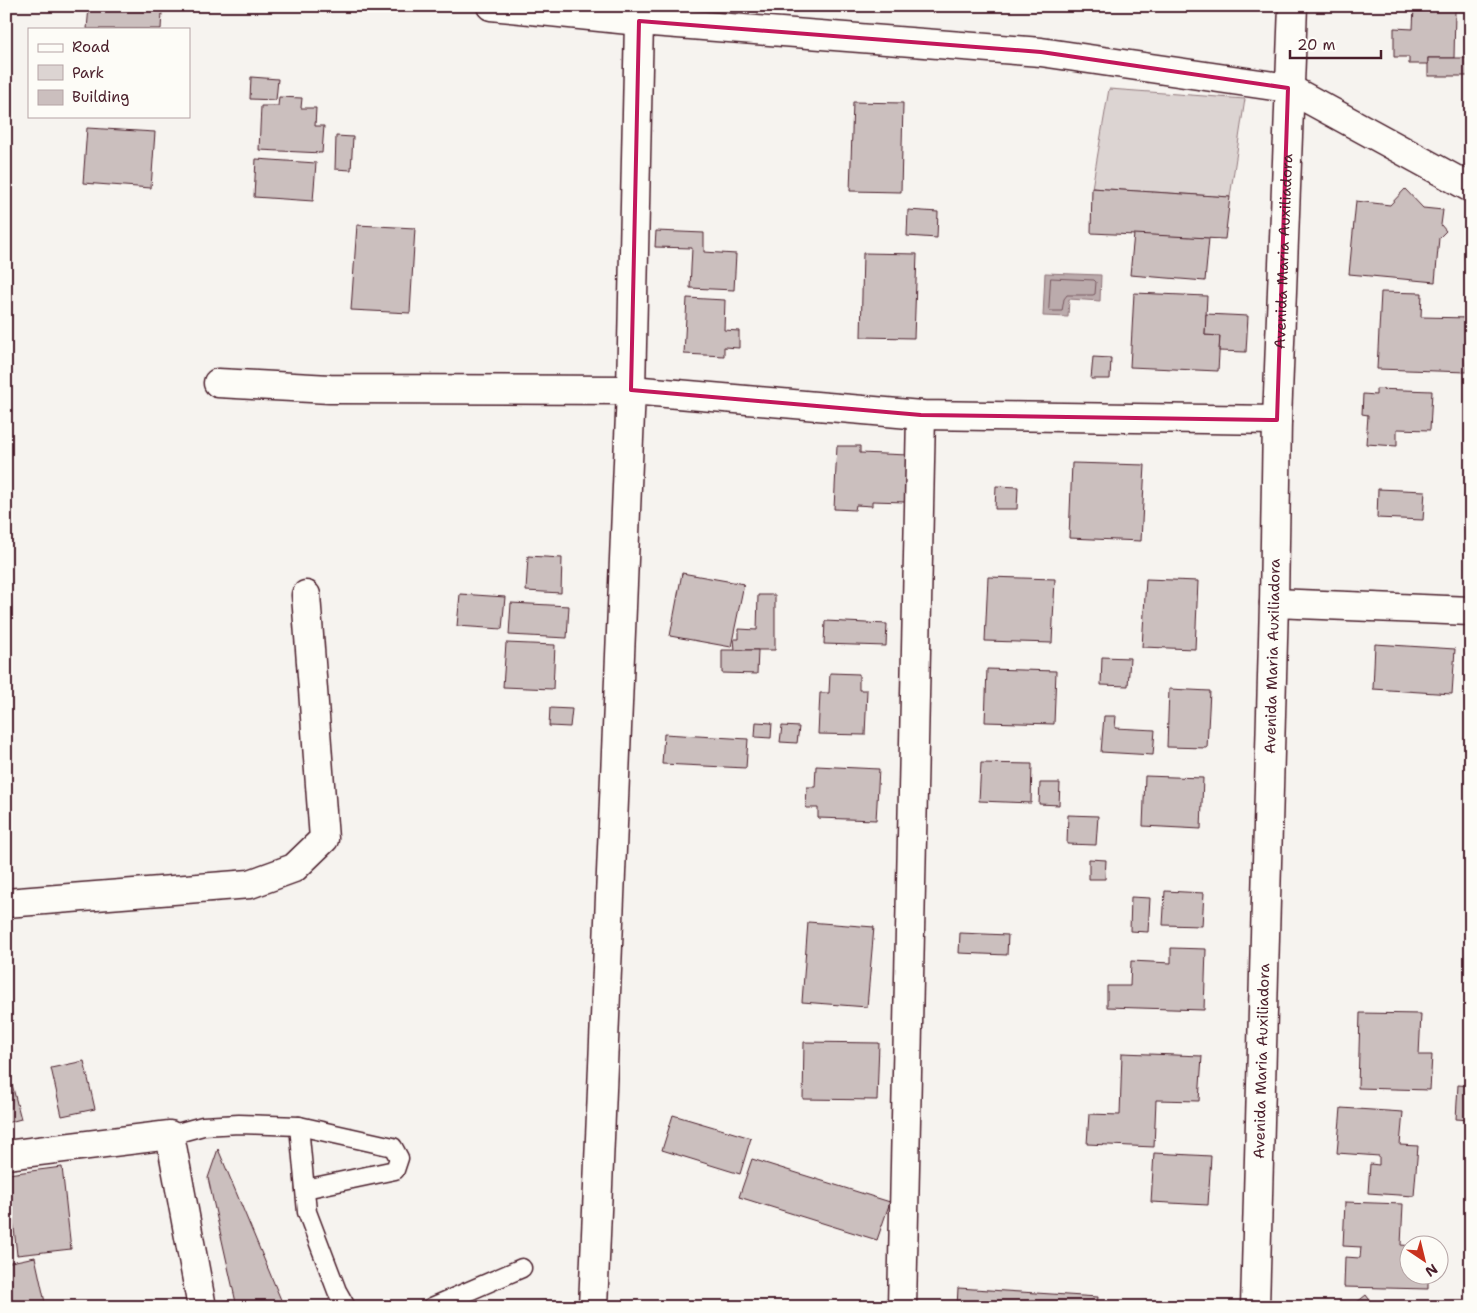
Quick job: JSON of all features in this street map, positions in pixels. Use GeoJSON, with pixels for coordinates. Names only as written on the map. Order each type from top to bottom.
{"type":"FeatureCollection","features":[{"type":"Feature","properties":{"kind":"street"},"geometry":{"type":"LineString","coordinates":[[491,6],[639,21],[1041,52],[1288,88],[1471,188]]}},
{"type":"Feature","properties":{"kind":"street","name":"Avenida Maria Auxiliadora"},"geometry":{"type":"LineString","coordinates":[[1255,1307],[1274,603],[1277,420],[1288,88],[1293,6]]}},
{"type":"Feature","properties":{"kind":"street"},"geometry":{"type":"LineString","coordinates":[[593,1307],[631,390],[639,21]]}},
{"type":"Feature","properties":{"kind":"street"},"geometry":{"type":"LineString","coordinates":[[218,383],[330,389],[631,390],[921,415],[1277,420]]}},
{"type":"Feature","properties":{"kind":"street"},"geometry":{"type":"LineString","coordinates":[[902,1307],[921,415]]}},
{"type":"Feature","properties":{"kind":"street"},"geometry":{"type":"LineString","coordinates":[[6,903],[250,884],[294,868],[324,839],[306,595]]}},
{"type":"Feature","properties":{"kind":"street"},"geometry":{"type":"LineString","coordinates":[[1274,603],[1471,611]]}},
{"type":"Feature","properties":{"kind":"street"},"geometry":{"type":"LineString","coordinates":[[6,1155],[170,1135],[202,1307]]}},
{"type":"Feature","properties":{"kind":"lane"},"geometry":{"type":"LineString","coordinates":[[170,1135],[203,1126],[239,1124],[299,1126],[393,1147],[399,1158],[395,1170],[305,1190]]}},
{"type":"Feature","properties":{"kind":"lane"},"geometry":{"type":"LineString","coordinates":[[299,1126],[307,1212],[337,1291],[346,1307]]}},
{"type":"Feature","properties":{"kind":"lane"},"geometry":{"type":"LineString","coordinates":[[432,1307],[522,1268]]}},
{"type":"Feature","properties":{"kind":"highlighted area"},"geometry":{"type":"Polygon","coordinates":[[[639,21],[1041,52],[1288,88],[1277,420],[921,415],[631,390],[639,21]]]}},
{"type":"Feature","properties":{"kind":"green space"},"geometry":{"type":"Polygon","coordinates":[[[1109,89],[1245,99],[1230,197],[1092,188],[1109,89]]]}},
{"type":"Feature","properties":{"kind":"water"},"geometry":{"type":"Polygon","coordinates":[[[1045,273],[1101,275],[1100,301],[1069,299],[1068,317],[1043,316],[1045,273]]]}},
{"type":"Feature","properties":{"kind":"building"},"geometry":{"type":"Polygon","coordinates":[[[1414,6],[1467,6],[1467,11],[1455,11],[1454,58],[1428,58],[1428,64],[1409,64],[1409,57],[1394,57],[1394,28],[1413,29],[1414,6]]]}},
{"type":"Feature","properties":{"kind":"building"},"geometry":{"type":"Polygon","coordinates":[[[89,7],[162,12],[161,28],[87,28],[89,7]]]}},
{"type":"Feature","properties":{"kind":"building"},"geometry":{"type":"Polygon","coordinates":[[[1428,58],[1471,58],[1471,76],[1428,76],[1428,58]]]}},
{"type":"Feature","properties":{"kind":"building"},"geometry":{"type":"Polygon","coordinates":[[[251,77],[278,79],[276,100],[250,99],[251,77]]]}},
{"type":"Feature","properties":{"kind":"building"},"geometry":{"type":"Polygon","coordinates":[[[279,97],[302,98],[301,108],[316,108],[315,126],[324,126],[322,153],[259,150],[261,106],[278,106],[279,97]]]}},
{"type":"Feature","properties":{"kind":"building"},"geometry":{"type":"Polygon","coordinates":[[[853,102],[903,103],[901,192],[850,191],[853,102]]]}},
{"type":"Feature","properties":{"kind":"building"},"geometry":{"type":"Polygon","coordinates":[[[87,128],[155,132],[151,188],[83,183],[87,128]]]}},
{"type":"Feature","properties":{"kind":"building"},"geometry":{"type":"Polygon","coordinates":[[[336,136],[353,137],[351,170],[335,169],[336,136]]]}},
{"type":"Feature","properties":{"kind":"building"},"geometry":{"type":"Polygon","coordinates":[[[256,159],[316,163],[313,201],[254,197],[256,159]]]}},
{"type":"Feature","properties":{"kind":"building"},"geometry":{"type":"Polygon","coordinates":[[[1092,188],[1230,197],[1225,239],[1091,233],[1092,188]]]}},
{"type":"Feature","properties":{"kind":"building"},"geometry":{"type":"Polygon","coordinates":[[[1405,189],[1423,208],[1443,210],[1441,225],[1446,231],[1439,238],[1435,282],[1349,274],[1356,201],[1390,205],[1405,189]]]}},
{"type":"Feature","properties":{"kind":"building"},"geometry":{"type":"Polygon","coordinates":[[[908,210],[938,212],[937,238],[907,236],[908,210]]]}},
{"type":"Feature","properties":{"kind":"building"},"geometry":{"type":"Polygon","coordinates":[[[357,225],[415,228],[410,313],[351,310],[357,225]]]}},
{"type":"Feature","properties":{"kind":"building"},"geometry":{"type":"Polygon","coordinates":[[[656,231],[704,233],[704,252],[736,254],[734,290],[690,288],[692,248],[655,247],[656,231]]]}},
{"type":"Feature","properties":{"kind":"building"},"geometry":{"type":"Polygon","coordinates":[[[1134,234],[1209,238],[1205,281],[1130,275],[1134,234]]]}},
{"type":"Feature","properties":{"kind":"building"},"geometry":{"type":"Polygon","coordinates":[[[863,253],[917,254],[914,338],[861,337],[863,253]]]}},
{"type":"Feature","properties":{"kind":"building"},"geometry":{"type":"Polygon","coordinates":[[[1381,292],[1422,293],[1421,317],[1469,318],[1467,372],[1377,369],[1381,292]]]}},
{"type":"Feature","properties":{"kind":"building"},"geometry":{"type":"Polygon","coordinates":[[[1134,293],[1207,296],[1205,335],[1220,336],[1218,371],[1130,367],[1134,293]]]}},
{"type":"Feature","properties":{"kind":"building"},"geometry":{"type":"Polygon","coordinates":[[[687,298],[725,300],[724,330],[739,331],[739,348],[724,347],[724,356],[684,354],[687,298]]]}},
{"type":"Feature","properties":{"kind":"building"},"geometry":{"type":"Polygon","coordinates":[[[1206,314],[1248,316],[1246,352],[1219,351],[1220,336],[1205,335],[1206,314]]]}},
{"type":"Feature","properties":{"kind":"building"},"geometry":{"type":"Polygon","coordinates":[[[1093,357],[1111,358],[1110,379],[1091,379],[1093,357]]]}},
{"type":"Feature","properties":{"kind":"building"},"geometry":{"type":"Polygon","coordinates":[[[1376,389],[1432,391],[1430,430],[1397,429],[1397,446],[1366,444],[1368,415],[1362,414],[1363,394],[1376,395],[1376,389]]]}},
{"type":"Feature","properties":{"kind":"building"},"geometry":{"type":"Polygon","coordinates":[[[837,446],[860,446],[860,453],[908,455],[905,502],[872,501],[872,506],[856,505],[855,510],[834,509],[837,446]]]}},
{"type":"Feature","properties":{"kind":"building"},"geometry":{"type":"Polygon","coordinates":[[[1072,463],[1145,465],[1141,541],[1069,538],[1072,463]]]}},
{"type":"Feature","properties":{"kind":"building"},"geometry":{"type":"Polygon","coordinates":[[[996,486],[1018,487],[1017,509],[995,509],[996,486]]]}},
{"type":"Feature","properties":{"kind":"building"},"geometry":{"type":"Polygon","coordinates":[[[1378,489],[1425,491],[1423,520],[1377,518],[1378,489]]]}},
{"type":"Feature","properties":{"kind":"building"},"geometry":{"type":"Polygon","coordinates":[[[528,556],[562,558],[561,593],[526,591],[528,556]]]}},
{"type":"Feature","properties":{"kind":"building"},"geometry":{"type":"Polygon","coordinates":[[[682,573],[744,584],[731,647],[670,636],[682,573]]]}},
{"type":"Feature","properties":{"kind":"building"},"geometry":{"type":"Polygon","coordinates":[[[988,577],[1055,579],[1052,643],[985,641],[988,577]]]}},
{"type":"Feature","properties":{"kind":"building"},"geometry":{"type":"Polygon","coordinates":[[[1146,579],[1198,581],[1195,649],[1142,647],[1146,579]]]}},
{"type":"Feature","properties":{"kind":"building"},"geometry":{"type":"Polygon","coordinates":[[[460,594],[505,597],[502,629],[457,626],[460,594]]]}},
{"type":"Feature","properties":{"kind":"building"},"geometry":{"type":"Polygon","coordinates":[[[758,595],[775,595],[775,650],[735,650],[734,639],[739,639],[739,629],[757,630],[758,595]]]}},
{"type":"Feature","properties":{"kind":"building"},"geometry":{"type":"Polygon","coordinates":[[[511,603],[569,606],[567,638],[509,635],[511,603]]]}},
{"type":"Feature","properties":{"kind":"building"},"geometry":{"type":"Polygon","coordinates":[[[825,621],[887,624],[886,646],[824,644],[825,621]]]}},
{"type":"Feature","properties":{"kind":"building"},"geometry":{"type":"Polygon","coordinates":[[[506,643],[555,645],[553,689],[503,687],[506,643]]]}},
{"type":"Feature","properties":{"kind":"building"},"geometry":{"type":"Polygon","coordinates":[[[1375,644],[1455,649],[1452,694],[1373,689],[1375,644]]]}},
{"type":"Feature","properties":{"kind":"building"},"geometry":{"type":"Polygon","coordinates":[[[722,650],[758,650],[757,674],[722,673],[722,650]]]}},
{"type":"Feature","properties":{"kind":"building"},"geometry":{"type":"Polygon","coordinates":[[[1102,657],[1130,658],[1128,686],[1101,685],[1102,657]]]}},
{"type":"Feature","properties":{"kind":"building"},"geometry":{"type":"Polygon","coordinates":[[[987,669],[1056,671],[1054,724],[985,722],[987,669]]]}},
{"type":"Feature","properties":{"kind":"building"},"geometry":{"type":"Polygon","coordinates":[[[830,673],[859,674],[859,690],[867,690],[865,735],[818,734],[820,693],[829,693],[830,673]]]}},
{"type":"Feature","properties":{"kind":"building"},"geometry":{"type":"Polygon","coordinates":[[[1169,689],[1210,691],[1207,748],[1167,747],[1169,689]]]}},
{"type":"Feature","properties":{"kind":"building"},"geometry":{"type":"Polygon","coordinates":[[[550,708],[572,709],[570,727],[549,726],[550,708]]]}},
{"type":"Feature","properties":{"kind":"building"},"geometry":{"type":"Polygon","coordinates":[[[1104,716],[1116,716],[1115,728],[1155,730],[1153,755],[1101,752],[1104,716]]]}},
{"type":"Feature","properties":{"kind":"building"},"geometry":{"type":"Polygon","coordinates":[[[756,722],[772,723],[771,738],[755,737],[756,722]]]}},
{"type":"Feature","properties":{"kind":"building"},"geometry":{"type":"Polygon","coordinates":[[[782,726],[799,727],[797,743],[780,742],[782,726]]]}},
{"type":"Feature","properties":{"kind":"building"},"geometry":{"type":"Polygon","coordinates":[[[664,734],[748,739],[746,768],[662,764],[664,734]]]}},
{"type":"Feature","properties":{"kind":"building"},"geometry":{"type":"Polygon","coordinates":[[[981,763],[1032,764],[1031,803],[979,801],[981,763]]]}},
{"type":"Feature","properties":{"kind":"building"},"geometry":{"type":"Polygon","coordinates":[[[816,766],[879,769],[876,820],[818,818],[818,808],[806,808],[807,787],[815,787],[816,766]]]}},
{"type":"Feature","properties":{"kind":"building"},"geometry":{"type":"Polygon","coordinates":[[[1145,776],[1203,778],[1201,829],[1143,826],[1145,776]]]}},
{"type":"Feature","properties":{"kind":"building"},"geometry":{"type":"Polygon","coordinates":[[[1040,783],[1060,783],[1059,805],[1039,804],[1040,783]]]}},
{"type":"Feature","properties":{"kind":"building"},"geometry":{"type":"Polygon","coordinates":[[[1068,815],[1098,816],[1096,845],[1067,844],[1068,815]]]}},
{"type":"Feature","properties":{"kind":"building"},"geometry":{"type":"Polygon","coordinates":[[[1089,859],[1106,860],[1105,879],[1089,879],[1089,859]]]}},
{"type":"Feature","properties":{"kind":"building"},"geometry":{"type":"Polygon","coordinates":[[[1165,891],[1204,893],[1202,926],[1163,925],[1165,891]]]}},
{"type":"Feature","properties":{"kind":"building"},"geometry":{"type":"Polygon","coordinates":[[[1131,897],[1150,898],[1148,932],[1130,931],[1131,897]]]}},
{"type":"Feature","properties":{"kind":"building"},"geometry":{"type":"Polygon","coordinates":[[[808,922],[874,927],[867,1007],[802,1002],[808,922]]]}},
{"type":"Feature","properties":{"kind":"building"},"geometry":{"type":"Polygon","coordinates":[[[960,933],[1008,935],[1007,955],[959,953],[960,933]]]}},
{"type":"Feature","properties":{"kind":"building"},"geometry":{"type":"Polygon","coordinates":[[[1171,948],[1206,949],[1204,1010],[1107,1007],[1107,986],[1130,986],[1131,961],[1171,963],[1171,948]]]}},
{"type":"Feature","properties":{"kind":"building"},"geometry":{"type":"Polygon","coordinates":[[[1360,1013],[1421,1014],[1419,1055],[1432,1055],[1430,1090],[1358,1088],[1360,1013]]]}},
{"type":"Feature","properties":{"kind":"building"},"geometry":{"type":"Polygon","coordinates":[[[804,1042],[879,1043],[877,1100],[803,1099],[804,1042]]]}},
{"type":"Feature","properties":{"kind":"building"},"geometry":{"type":"Polygon","coordinates":[[[1122,1053],[1202,1056],[1199,1101],[1156,1100],[1154,1147],[1087,1144],[1089,1114],[1120,1115],[1122,1053]]]}},
{"type":"Feature","properties":{"kind":"building"},"geometry":{"type":"Polygon","coordinates":[[[6,1061],[21,1119],[6,1123],[6,1061]]]}},
{"type":"Feature","properties":{"kind":"building"},"geometry":{"type":"Polygon","coordinates":[[[84,1061],[95,1109],[62,1116],[51,1068],[84,1061]]]}},
{"type":"Feature","properties":{"kind":"building"},"geometry":{"type":"Polygon","coordinates":[[[1458,1085],[1471,1086],[1471,1120],[1456,1119],[1458,1085]]]}},
{"type":"Feature","properties":{"kind":"building"},"geometry":{"type":"Polygon","coordinates":[[[1341,1108],[1403,1112],[1400,1145],[1418,1146],[1414,1196],[1368,1193],[1370,1164],[1379,1165],[1379,1156],[1337,1153],[1341,1108]]]}},
{"type":"Feature","properties":{"kind":"building"},"geometry":{"type":"Polygon","coordinates":[[[673,1115],[751,1138],[740,1174],[662,1150],[673,1115]]]}},
{"type":"Feature","properties":{"kind":"building"},"geometry":{"type":"Polygon","coordinates":[[[218,1149],[284,1307],[237,1307],[208,1178],[218,1149]]]}},
{"type":"Feature","properties":{"kind":"building"},"geometry":{"type":"Polygon","coordinates":[[[1154,1153],[1211,1156],[1208,1205],[1151,1202],[1154,1153]]]}},
{"type":"Feature","properties":{"kind":"building"},"geometry":{"type":"Polygon","coordinates":[[[752,1159],[890,1202],[877,1240],[739,1197],[752,1159]]]}},
{"type":"Feature","properties":{"kind":"building"},"geometry":{"type":"Polygon","coordinates":[[[62,1167],[71,1249],[17,1255],[8,1174],[62,1167]]]}},
{"type":"Feature","properties":{"kind":"building"},"geometry":{"type":"Polygon","coordinates":[[[1345,1202],[1403,1204],[1400,1236],[1400,1286],[1428,1286],[1428,1289],[1344,1287],[1345,1257],[1360,1258],[1361,1247],[1343,1246],[1345,1202]]]}},
{"type":"Feature","properties":{"kind":"building"},"geometry":{"type":"Polygon","coordinates":[[[35,1257],[46,1307],[6,1307],[6,1263],[35,1257]]]}},
{"type":"Feature","properties":{"kind":"building"},"geometry":{"type":"Polygon","coordinates":[[[958,1288],[1098,1297],[1097,1307],[957,1307],[958,1288]]]}},
{"type":"Feature","properties":{"kind":"building"},"geometry":{"type":"Polygon","coordinates":[[[1366,1295],[1375,1307],[1351,1307],[1366,1295]]]}}]}
